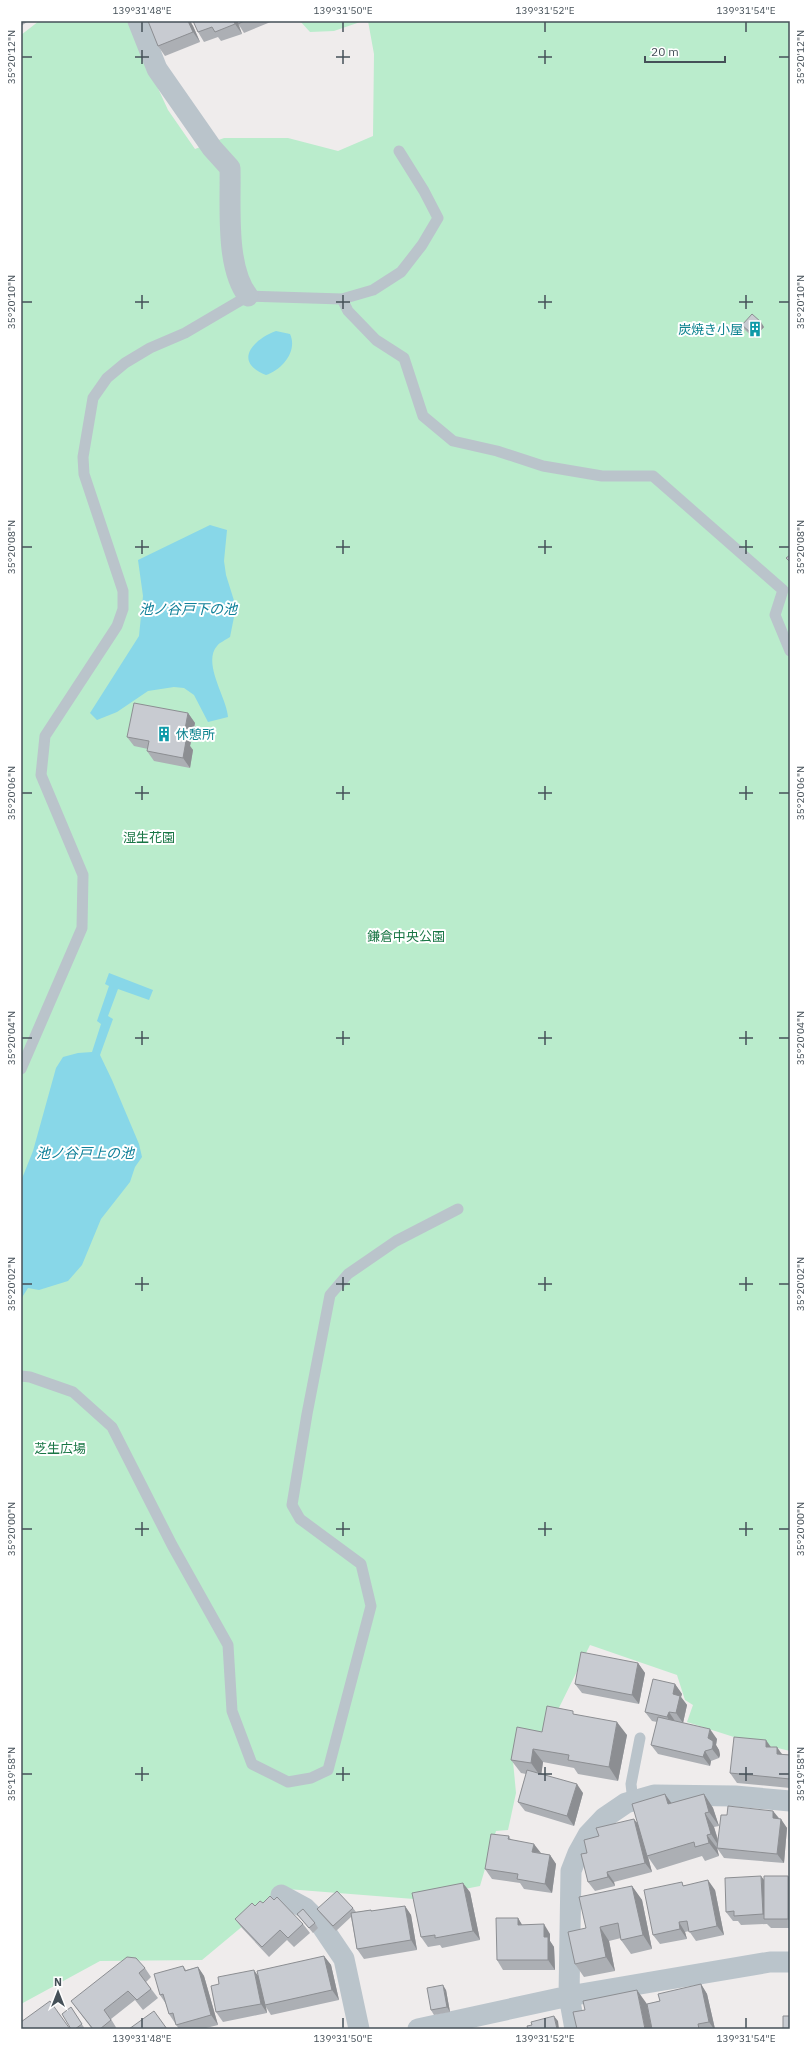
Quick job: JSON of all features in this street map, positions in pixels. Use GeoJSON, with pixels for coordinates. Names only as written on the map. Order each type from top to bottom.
{"type":"FeatureCollection","features":[{"type":"Feature","properties":{"kind":"street"},"geometry":{"type":"LineString","coordinates":[[138,21],[156,69],[212,148],[230,168],[233,259],[241,287],[248,296]]}},
{"type":"Feature","properties":{"kind":"street"},"geometry":{"type":"LineString","coordinates":[[575,2029],[569,1996],[571,1871],[578,1853],[588,1835],[604,1818],[626,1803],[654,1796],[735,1796],[790,1801]]}},
{"type":"Feature","properties":{"kind":"street"},"geometry":{"type":"LineString","coordinates":[[281,1895],[305,1908],[319,1922],[344,1959],[359,2029]]}},
{"type":"Feature","properties":{"kind":"street"},"geometry":{"type":"LineString","coordinates":[[418,2029],[569,1996],[770,1962],[790,1962]]}},
{"type":"Feature","properties":{"kind":"lane"},"geometry":{"type":"LineString","coordinates":[[21,1069],[82,928],[83,875],[41,775],[45,736],[117,626],[123,609],[123,591],[84,474],[83,457],[93,398],[107,378],[125,363],[150,348],[185,333],[248,296],[342,298],[373,290],[401,272],[422,245],[438,218],[424,191],[399,151]]}},
{"type":"Feature","properties":{"kind":"lane"},"geometry":{"type":"LineString","coordinates":[[342,298],[348,311],[376,340],[404,358],[423,416],[453,441],[497,451],[544,466],[602,476],[653,476],[783,590],[775,615],[790,650]]}},
{"type":"Feature","properties":{"kind":"lane"},"geometry":{"type":"LineString","coordinates":[[21,1376],[30,1377],[73,1392],[112,1427],[172,1545],[228,1645],[232,1711],[252,1764],[288,1782],[311,1778],[328,1770],[371,1606],[361,1564],[300,1519],[292,1505],[307,1414],[330,1295],[348,1274],[396,1241],[458,1209]]}},
{"type":"Feature","properties":{"kind":"lane"},"geometry":{"type":"LineString","coordinates":[[633,1802],[631,1784],[640,1738]]}},
{"type":"Feature","properties":{"kind":"green space","name":"鎌倉中央公園"},"geometry":{"type":"Polygon","coordinates":[[[39,21],[127,21],[168,110],[195,149],[224,138],[288,138],[338,151],[373,136],[374,54],[368,21],[790,21],[790,1751],[737,1738],[687,1722],[693,1705],[685,1700],[677,1675],[590,1645],[547,1732],[513,1761],[516,1793],[508,1830],[496,1831],[480,1886],[414,1899],[287,1889],[202,1960],[100,1961],[21,2004],[21,35],[39,21]]]}},
{"type":"Feature","properties":{"kind":"green space"},"geometry":{"type":"Polygon","coordinates":[[[300,21],[363,21],[334,31],[310,32],[300,21]]]}},
{"type":"Feature","properties":{"kind":"water"},"geometry":{"type":"Polygon","coordinates":[[[276,331],[290,334],[292,347],[283,364],[278,369],[266,375],[256,370],[250,364],[248,358],[254,345],[267,335],[276,331]]]}},
{"type":"Feature","properties":{"kind":"water","name":"池ノ谷戸下の池"},"geometry":{"type":"Polygon","coordinates":[[[210,525],[227,530],[224,561],[226,575],[236,607],[230,637],[217,646],[213,653],[212,662],[216,681],[227,709],[228,717],[208,722],[194,695],[184,688],[174,687],[148,691],[117,712],[97,720],[90,713],[139,636],[143,596],[138,560],[210,525]]]}},
{"type":"Feature","properties":{"kind":"water","name":"池ノ谷戸上の池"},"geometry":{"type":"Polygon","coordinates":[[[109,973],[153,990],[149,1000],[118,989],[108,1016],[113,1019],[100,1055],[139,1144],[142,1157],[135,1167],[130,1182],[101,1219],[82,1265],[68,1281],[39,1290],[28,1288],[21,1299],[21,1181],[33,1151],[56,1068],[63,1057],[78,1053],[92,1052],[101,1024],[97,1021],[109,986],[105,984],[109,973]]]}},
{"type":"Feature","properties":{"kind":"building"},"geometry":{"type":"Polygon","coordinates":[[[148,21],[188,21],[193,32],[158,46],[148,21]]]}},
{"type":"Feature","properties":{"kind":"building"},"geometry":{"type":"Polygon","coordinates":[[[193,21],[234,21],[235,24],[215,32],[212,27],[198,32],[193,21]]]}},
{"type":"Feature","properties":{"kind":"building"},"geometry":{"type":"Polygon","coordinates":[[[237,21],[244,21],[238,24],[237,21]]]}},
{"type":"Feature","properties":{"kind":"building"},"geometry":{"type":"Polygon","coordinates":[[[752,314],[761,322],[751,333],[742,325],[752,314]]]}},
{"type":"Feature","properties":{"kind":"building"},"geometry":{"type":"Polygon","coordinates":[[[790,555],[790,562],[786,558],[790,555]]]}},
{"type":"Feature","properties":{"kind":"building","name":"休憩所"},"geometry":{"type":"Polygon","coordinates":[[[134,703],[188,713],[183,740],[186,741],[183,758],[147,751],[149,741],[127,737],[134,703]]]}},
{"type":"Feature","properties":{"kind":"building"},"geometry":{"type":"Polygon","coordinates":[[[581,1652],[638,1663],[632,1695],[575,1684],[581,1652]]]}},
{"type":"Feature","properties":{"kind":"building"},"geometry":{"type":"Polygon","coordinates":[[[653,1679],[675,1684],[673,1694],[680,1696],[676,1713],[669,1712],[667,1717],[645,1712],[653,1679]]]}},
{"type":"Feature","properties":{"kind":"building"},"geometry":{"type":"Polygon","coordinates":[[[547,1706],[573,1711],[573,1714],[617,1722],[609,1767],[568,1760],[569,1755],[533,1749],[531,1763],[511,1760],[517,1727],[542,1732],[547,1706]]]}},
{"type":"Feature","properties":{"kind":"building"},"geometry":{"type":"Polygon","coordinates":[[[658,1717],[710,1729],[708,1738],[713,1741],[712,1749],[705,1751],[703,1757],[651,1745],[658,1717]]]}},
{"type":"Feature","properties":{"kind":"building"},"geometry":{"type":"Polygon","coordinates":[[[734,1737],[766,1740],[766,1747],[777,1747],[777,1754],[790,1755],[790,1779],[730,1773],[734,1737]]]}},
{"type":"Feature","properties":{"kind":"building"},"geometry":{"type":"Polygon","coordinates":[[[527,1770],[577,1784],[567,1816],[518,1802],[527,1770]]]}},
{"type":"Feature","properties":{"kind":"building"},"geometry":{"type":"Polygon","coordinates":[[[665,1794],[668,1804],[704,1794],[709,1812],[705,1813],[711,1834],[707,1835],[709,1843],[695,1847],[694,1842],[647,1856],[632,1804],[665,1794]]]}},
{"type":"Feature","properties":{"kind":"building"},"geometry":{"type":"Polygon","coordinates":[[[728,1806],[773,1811],[773,1818],[781,1819],[777,1854],[717,1848],[721,1815],[727,1815],[728,1806]]]}},
{"type":"Feature","properties":{"kind":"building"},"geometry":{"type":"Polygon","coordinates":[[[634,1819],[645,1863],[607,1872],[608,1877],[588,1882],[581,1854],[587,1853],[584,1840],[599,1836],[596,1828],[634,1819]]]}},
{"type":"Feature","properties":{"kind":"building"},"geometry":{"type":"Polygon","coordinates":[[[491,1834],[509,1836],[508,1839],[534,1844],[532,1852],[550,1855],[545,1884],[517,1879],[518,1874],[485,1869],[491,1834]]]}},
{"type":"Feature","properties":{"kind":"building"},"geometry":{"type":"Polygon","coordinates":[[[761,1876],[763,1914],[734,1916],[734,1911],[726,1912],[725,1878],[761,1876]]]}},
{"type":"Feature","properties":{"kind":"building"},"geometry":{"type":"Polygon","coordinates":[[[764,1876],[788,1876],[788,1919],[764,1919],[764,1876]]]}},
{"type":"Feature","properties":{"kind":"building"},"geometry":{"type":"Polygon","coordinates":[[[708,1880],[717,1926],[689,1932],[687,1921],[679,1922],[680,1929],[653,1935],[644,1890],[682,1882],[683,1886],[708,1880]]]}},
{"type":"Feature","properties":{"kind":"building"},"geometry":{"type":"Polygon","coordinates":[[[463,1883],[473,1931],[435,1938],[435,1935],[421,1937],[412,1893],[463,1883]]]}},
{"type":"Feature","properties":{"kind":"building"},"geometry":{"type":"Polygon","coordinates":[[[632,1886],[643,1935],[621,1940],[618,1923],[600,1927],[606,1957],[575,1964],[568,1932],[586,1928],[579,1897],[632,1886]]]}},
{"type":"Feature","properties":{"kind":"building"},"geometry":{"type":"Polygon","coordinates":[[[337,1891],[353,1908],[333,1926],[317,1909],[337,1891]]]}},
{"type":"Feature","properties":{"kind":"building"},"geometry":{"type":"Polygon","coordinates":[[[270,1896],[274,1900],[277,1897],[303,1924],[288,1938],[280,1930],[262,1947],[235,1919],[252,1903],[255,1906],[260,1901],[263,1903],[270,1896]]]}},
{"type":"Feature","properties":{"kind":"building"},"geometry":{"type":"Polygon","coordinates":[[[405,1906],[411,1940],[357,1949],[351,1913],[405,1906]]]}},
{"type":"Feature","properties":{"kind":"building"},"geometry":{"type":"Polygon","coordinates":[[[303,1909],[315,1923],[309,1928],[297,1914],[303,1909]]]}},
{"type":"Feature","properties":{"kind":"building"},"geometry":{"type":"Polygon","coordinates":[[[496,1918],[518,1918],[518,1925],[544,1924],[544,1937],[548,1937],[548,1960],[497,1960],[496,1918]]]}},
{"type":"Feature","properties":{"kind":"building"},"geometry":{"type":"Polygon","coordinates":[[[324,1956],[332,1990],[265,2005],[257,1971],[324,1956]]]}},
{"type":"Feature","properties":{"kind":"building"},"geometry":{"type":"Polygon","coordinates":[[[127,1957],[136,1958],[145,1968],[139,1973],[151,1989],[137,2000],[128,1991],[104,2010],[111,2020],[100,2029],[93,2029],[71,2001],[127,1957]]]}},
{"type":"Feature","properties":{"kind":"building"},"geometry":{"type":"Polygon","coordinates":[[[183,1966],[185,1971],[198,1967],[211,2015],[176,2025],[173,2013],[169,2014],[163,1994],[160,1995],[154,1974],[183,1966]]]}},
{"type":"Feature","properties":{"kind":"building"},"geometry":{"type":"Polygon","coordinates":[[[254,1970],[261,2004],[216,2012],[211,1986],[219,1984],[218,1977],[254,1970]]]}},
{"type":"Feature","properties":{"kind":"building"},"geometry":{"type":"Polygon","coordinates":[[[701,1984],[709,2022],[698,2024],[699,2029],[652,2029],[647,2004],[660,2001],[658,1994],[701,1984]]]}},
{"type":"Feature","properties":{"kind":"building"},"geometry":{"type":"Polygon","coordinates":[[[443,1985],[447,2007],[431,2010],[427,1988],[443,1985]]]}},
{"type":"Feature","properties":{"kind":"building"},"geometry":{"type":"Polygon","coordinates":[[[637,1990],[645,2029],[577,2029],[573,2012],[585,2010],[583,2001],[637,1990]]]}},
{"type":"Feature","properties":{"kind":"building"},"geometry":{"type":"Polygon","coordinates":[[[50,2001],[70,2029],[21,2029],[21,2022],[50,2001]]]}},
{"type":"Feature","properties":{"kind":"building"},"geometry":{"type":"Polygon","coordinates":[[[71,2007],[82,2024],[75,2029],[71,2029],[62,2014],[71,2007]]]}},
{"type":"Feature","properties":{"kind":"building"},"geometry":{"type":"Polygon","coordinates":[[[154,2011],[167,2029],[129,2029],[154,2011]]]}},
{"type":"Feature","properties":{"kind":"building"},"geometry":{"type":"Polygon","coordinates":[[[554,2016],[557,2029],[528,2029],[527,2026],[532,2025],[531,2022],[554,2016]]]}},
{"type":"Feature","properties":{"kind":"building"},"geometry":{"type":"Polygon","coordinates":[[[783,2016],[790,2016],[790,2029],[783,2029],[783,2016]]]}},
{"type":"Feature","properties":{"kind":"place","name":"炭焼き小屋"},"geometry":{"type":"Point","coordinates":[755,329]}},
{"type":"Feature","properties":{"kind":"place","name":"休憩所"},"geometry":{"type":"Point","coordinates":[164,734]}},
{"type":"Feature","properties":{"kind":"park label","name":"湿生花園"},"geometry":{"type":"Point","coordinates":[149,837]}},
{"type":"Feature","properties":{"kind":"park label","name":"芝生広場"},"geometry":{"type":"Point","coordinates":[60,1448]}}]}
